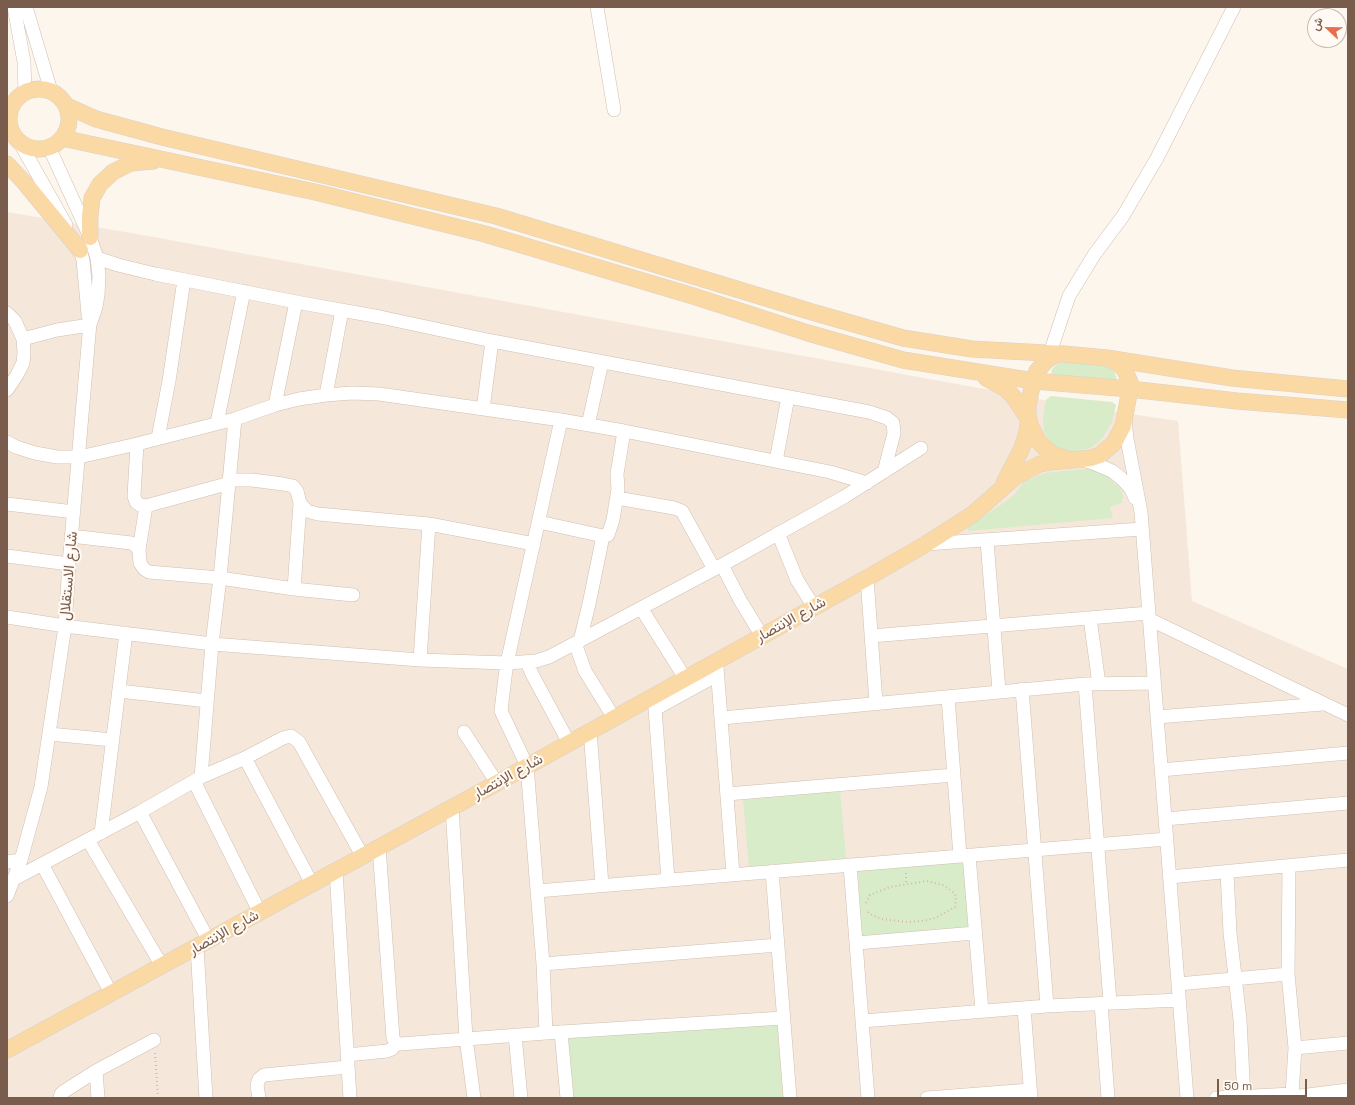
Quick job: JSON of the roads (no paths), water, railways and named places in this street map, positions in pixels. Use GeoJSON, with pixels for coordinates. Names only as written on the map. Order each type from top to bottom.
{"type":"FeatureCollection","features":[{"type":"Feature","properties":{"kind":"main road"},"geometry":{"type":"LineString","coordinates":[[1348,389],[1232,378],[1106,358],[972,349],[903,338],[804,310],[496,216],[162,137],[96,119],[67,106],[60,97],[50,91],[36,89],[17,95],[8,123],[19,141],[33,148],[56,142],[167,160],[315,192],[485,234],[903,360],[975,373],[1034,381],[1130,389],[1237,401],[1348,410]]}},
{"type":"Feature","properties":{"kind":"main road"},"geometry":{"type":"LineString","coordinates":[[56,142],[69,123],[67,106]]}},
{"type":"Feature","properties":{"kind":"main road"},"geometry":{"type":"LineString","coordinates":[[90,237],[92,198],[100,184],[113,172],[131,163],[167,160]]}},
{"type":"Feature","properties":{"kind":"main road"},"geometry":{"type":"LineString","coordinates":[[7,164],[33,192],[80,250]]}},
{"type":"Feature","properties":{"kind":"main road"},"geometry":{"type":"LineString","coordinates":[[1000,490],[1022,450],[1029,420],[1028,406],[1037,371],[1046,360],[1058,355],[1057,354]]}},
{"type":"Feature","properties":{"kind":"main road"},"geometry":{"type":"LineString","coordinates":[[1106,358],[1119,364],[1124,370],[1128,376],[1130,389]]}},
{"type":"Feature","properties":{"kind":"main road"},"geometry":{"type":"LineString","coordinates":[[975,373],[1006,389],[1013,396],[1029,420],[1034,434],[1046,449],[1054,455],[1077,460]]}},
{"type":"Feature","properties":{"kind":"main road","name":"شارع الإنتصار"},"geometry":{"type":"LineString","coordinates":[[7,1050],[363,857],[685,678],[717,668],[762,636],[926,544],[973,514],[1015,477],[1040,464],[1077,460],[1100,455],[1114,443],[1123,426],[1130,389]]}},
{"type":"Feature","properties":{"kind":"main road"},"geometry":{"type":"LineString","coordinates":[[7,1043],[24,1040]]}},
{"type":"Feature","properties":{"kind":"street"},"geometry":{"type":"LineString","coordinates":[[14,7],[24,62],[17,95]]}},
{"type":"Feature","properties":{"kind":"street"},"geometry":{"type":"LineString","coordinates":[[26,7],[50,91]]}},
{"type":"Feature","properties":{"kind":"street"},"geometry":{"type":"LineString","coordinates":[[597,7],[614,110]]}},
{"type":"Feature","properties":{"kind":"street"},"geometry":{"type":"LineString","coordinates":[[1057,354],[1069,296],[1094,255],[1123,216],[1156,158],[1234,7]]}},
{"type":"Feature","properties":{"kind":"street","name":"شارع الاستقلال"},"geometry":{"type":"LineString","coordinates":[[7,896],[21,860],[41,787],[65,626],[90,324],[83,260],[80,250],[19,141]]}},
{"type":"Feature","properties":{"kind":"street"},"geometry":{"type":"LineString","coordinates":[[24,339],[57,330],[90,324],[93,318],[98,295],[98,258],[56,142]]}},
{"type":"Feature","properties":{"kind":"street"},"geometry":{"type":"LineString","coordinates":[[98,258],[118,265],[184,280],[342,310],[492,342],[869,412],[887,418],[893,423],[894,433],[884,472]]}},
{"type":"Feature","properties":{"kind":"street"},"geometry":{"type":"LineString","coordinates":[[158,438],[169,381],[184,280]]}},
{"type":"Feature","properties":{"kind":"street"},"geometry":{"type":"LineString","coordinates":[[217,423],[244,291]]}},
{"type":"Feature","properties":{"kind":"street"},"geometry":{"type":"LineString","coordinates":[[275,405],[296,302]]}},
{"type":"Feature","properties":{"kind":"street"},"geometry":{"type":"LineString","coordinates":[[326,395],[342,310]]}},
{"type":"Feature","properties":{"kind":"street"},"geometry":{"type":"LineString","coordinates":[[7,313],[15,321],[24,339],[23,363],[7,390]]}},
{"type":"Feature","properties":{"kind":"street"},"geometry":{"type":"LineString","coordinates":[[483,409],[492,342]]}},
{"type":"Feature","properties":{"kind":"street"},"geometry":{"type":"LineString","coordinates":[[588,425],[602,362]]}},
{"type":"Feature","properties":{"kind":"street"},"geometry":{"type":"LineString","coordinates":[[7,442],[16,447],[35,453],[57,457],[78,457],[137,444],[235,419],[275,405],[299,399],[352,393],[379,394],[561,420],[624,431],[830,472],[867,483]]}},
{"type":"Feature","properties":{"kind":"street"},"geometry":{"type":"LineString","coordinates":[[776,461],[788,397]]}},
{"type":"Feature","properties":{"kind":"street"},"geometry":{"type":"LineString","coordinates":[[1125,417],[1127,439],[1141,512],[1187,1098]]}},
{"type":"Feature","properties":{"kind":"street"},"geometry":{"type":"LineString","coordinates":[[235,419],[230,481],[198,779],[260,913]]}},
{"type":"Feature","properties":{"kind":"street"},"geometry":{"type":"LineString","coordinates":[[546,1032],[543,964],[527,766],[501,711],[504,677],[561,420]]}},
{"type":"Feature","properties":{"kind":"street"},"geometry":{"type":"LineString","coordinates":[[539,522],[603,536],[608,535],[611,528],[618,489],[617,474],[624,431]]}},
{"type":"Feature","properties":{"kind":"street"},"geometry":{"type":"LineString","coordinates":[[137,444],[134,496],[136,502],[146,506],[230,481],[260,481],[293,486],[297,491],[300,503],[294,589]]}},
{"type":"Feature","properties":{"kind":"street"},"geometry":{"type":"LineString","coordinates":[[7,617],[65,626],[212,644],[420,660],[508,662],[536,661],[549,657],[718,567],[867,483],[921,448]]}},
{"type":"Feature","properties":{"kind":"street"},"geometry":{"type":"LineString","coordinates":[[1077,460],[1104,466],[1121,478],[1131,489],[1141,512]]}},
{"type":"Feature","properties":{"kind":"street"},"geometry":{"type":"LineString","coordinates":[[616,498],[674,508],[682,511],[762,636]]}},
{"type":"Feature","properties":{"kind":"street"},"geometry":{"type":"LineString","coordinates":[[300,503],[307,511],[318,514],[428,524],[534,544]]}},
{"type":"Feature","properties":{"kind":"street"},"geometry":{"type":"LineString","coordinates":[[7,504],[74,512]]}},
{"type":"Feature","properties":{"kind":"street"},"geometry":{"type":"LineString","coordinates":[[146,506],[139,550],[140,563],[144,569],[149,572],[220,578],[294,589],[353,595]]}},
{"type":"Feature","properties":{"kind":"street"},"geometry":{"type":"LineString","coordinates":[[420,660],[428,524]]}},
{"type":"Feature","properties":{"kind":"street"},"geometry":{"type":"LineString","coordinates":[[926,544],[987,541],[1142,529]]}},
{"type":"Feature","properties":{"kind":"street"},"geometry":{"type":"LineString","coordinates":[[778,533],[797,580],[814,607]]}},
{"type":"Feature","properties":{"kind":"street"},"geometry":{"type":"LineString","coordinates":[[72,536],[125,542],[136,546],[139,550]]}},
{"type":"Feature","properties":{"kind":"street"},"geometry":{"type":"LineString","coordinates":[[603,536],[589,604],[578,642],[585,671],[614,718]]}},
{"type":"Feature","properties":{"kind":"street"},"geometry":{"type":"LineString","coordinates":[[987,541],[999,691]]}},
{"type":"Feature","properties":{"kind":"street"},"geometry":{"type":"LineString","coordinates":[[7,556],[69,564]]}},
{"type":"Feature","properties":{"kind":"street"},"geometry":{"type":"LineString","coordinates":[[867,578],[876,703]]}},
{"type":"Feature","properties":{"kind":"street"},"geometry":{"type":"LineString","coordinates":[[641,608],[685,678]]}},
{"type":"Feature","properties":{"kind":"street"},"geometry":{"type":"LineString","coordinates":[[871,636],[1090,618],[1149,616],[1348,715]]}},
{"type":"Feature","properties":{"kind":"street"},"geometry":{"type":"LineString","coordinates":[[1090,618],[1099,684]]}},
{"type":"Feature","properties":{"kind":"street"},"geometry":{"type":"LineString","coordinates":[[101,833],[126,634]]}},
{"type":"Feature","properties":{"kind":"street"},"geometry":{"type":"LineString","coordinates":[[527,662],[569,743]]}},
{"type":"Feature","properties":{"kind":"street"},"geometry":{"type":"LineString","coordinates":[[668,880],[655,709],[717,668],[733,874]]}},
{"type":"Feature","properties":{"kind":"street"},"geometry":{"type":"LineString","coordinates":[[722,718],[1022,689],[1085,684],[1154,683]]}},
{"type":"Feature","properties":{"kind":"street"},"geometry":{"type":"LineString","coordinates":[[1085,684],[1097,844],[1108,1098]]}},
{"type":"Feature","properties":{"kind":"street"},"geometry":{"type":"LineString","coordinates":[[1022,689],[1047,1006]]}},
{"type":"Feature","properties":{"kind":"street"},"geometry":{"type":"LineString","coordinates":[[119,691],[207,701]]}},
{"type":"Feature","properties":{"kind":"street"},"geometry":{"type":"LineString","coordinates":[[948,697],[954,775],[976,933],[982,1011]]}},
{"type":"Feature","properties":{"kind":"street"},"geometry":{"type":"LineString","coordinates":[[1157,717],[1324,704]]}},
{"type":"Feature","properties":{"kind":"street"},"geometry":{"type":"LineString","coordinates":[[590,731],[602,885]]}},
{"type":"Feature","properties":{"kind":"street"},"geometry":{"type":"LineString","coordinates":[[464,732],[497,783]]}},
{"type":"Feature","properties":{"kind":"street"},"geometry":{"type":"LineString","coordinates":[[49,734],[113,740]]}},
{"type":"Feature","properties":{"kind":"street"},"geometry":{"type":"LineString","coordinates":[[14,879],[140,812],[198,779],[245,758],[283,738],[291,736],[300,742],[363,857]]}},
{"type":"Feature","properties":{"kind":"street"},"geometry":{"type":"LineString","coordinates":[[1161,770],[1348,754]]}},
{"type":"Feature","properties":{"kind":"street"},"geometry":{"type":"LineString","coordinates":[[245,758],[312,884]]}},
{"type":"Feature","properties":{"kind":"street"},"geometry":{"type":"LineString","coordinates":[[727,794],[954,775]]}},
{"type":"Feature","properties":{"kind":"street"},"geometry":{"type":"LineString","coordinates":[[1165,819],[1348,803]]}},
{"type":"Feature","properties":{"kind":"street"},"geometry":{"type":"LineString","coordinates":[[452,807],[466,1038],[474,1098]]}},
{"type":"Feature","properties":{"kind":"street"},"geometry":{"type":"LineString","coordinates":[[140,812],[203,944],[206,1098]]}},
{"type":"Feature","properties":{"kind":"street"},"geometry":{"type":"LineString","coordinates":[[537,890],[1167,839]]}},
{"type":"Feature","properties":{"kind":"street"},"geometry":{"type":"LineString","coordinates":[[88,840],[162,966]]}},
{"type":"Feature","properties":{"kind":"street"},"geometry":{"type":"LineString","coordinates":[[379,847],[393,1038],[396,1043]]}},
{"type":"Feature","properties":{"kind":"street"},"geometry":{"type":"LineString","coordinates":[[7,862],[21,860]]}},
{"type":"Feature","properties":{"kind":"street"},"geometry":{"type":"LineString","coordinates":[[1170,877],[1348,860]]}},
{"type":"Feature","properties":{"kind":"street"},"geometry":{"type":"LineString","coordinates":[[42,864],[111,993]]}},
{"type":"Feature","properties":{"kind":"street"},"geometry":{"type":"LineString","coordinates":[[850,865],[868,1098]]}},
{"type":"Feature","properties":{"kind":"street"},"geometry":{"type":"LineString","coordinates":[[1289,866],[1288,974],[1295,1048],[1292,1096]]}},
{"type":"Feature","properties":{"kind":"street"},"geometry":{"type":"LineString","coordinates":[[336,871],[350,1098]]}},
{"type":"Feature","properties":{"kind":"street"},"geometry":{"type":"LineString","coordinates":[[772,871],[790,1098]]}},
{"type":"Feature","properties":{"kind":"street"},"geometry":{"type":"LineString","coordinates":[[1227,872],[1230,933],[1240,1020],[1244,1097]]}},
{"type":"Feature","properties":{"kind":"street"},"geometry":{"type":"LineString","coordinates":[[857,943],[976,933]]}},
{"type":"Feature","properties":{"kind":"street"},"geometry":{"type":"LineString","coordinates":[[543,964],[778,945]]}},
{"type":"Feature","properties":{"kind":"street"},"geometry":{"type":"LineString","coordinates":[[1178,984],[1288,974]]}},
{"type":"Feature","properties":{"kind":"street"},"geometry":{"type":"LineString","coordinates":[[863,1021],[1047,1006],[1179,1000]]}},
{"type":"Feature","properties":{"kind":"street"},"geometry":{"type":"LineString","coordinates":[[927,1098],[1031,1094],[1024,1008]]}},
{"type":"Feature","properties":{"kind":"street"},"geometry":{"type":"LineString","coordinates":[[396,1043],[400,1044],[546,1032],[783,1018]]}},
{"type":"Feature","properties":{"kind":"street"},"geometry":{"type":"LineString","coordinates":[[561,1032],[567,1098]]}},
{"type":"Feature","properties":{"kind":"street"},"geometry":{"type":"LineString","coordinates":[[515,1035],[521,1098]]}},
{"type":"Feature","properties":{"kind":"street"},"geometry":{"type":"LineString","coordinates":[[60,1098],[63,1092],[96,1071],[154,1040]]}},
{"type":"Feature","properties":{"kind":"street"},"geometry":{"type":"LineString","coordinates":[[259,1098],[257,1085],[259,1079],[264,1075],[347,1061],[387,1051],[392,1049],[396,1043]]}},
{"type":"Feature","properties":{"kind":"street"},"geometry":{"type":"LineString","coordinates":[[1295,1048],[1348,1044]]}},
{"type":"Feature","properties":{"kind":"street"},"geometry":{"type":"LineString","coordinates":[[96,1071],[98,1098]]}},
{"type":"Feature","properties":{"kind":"street"},"geometry":{"type":"LineString","coordinates":[[1216,1098],[1292,1096],[1348,1090]]}}]}
